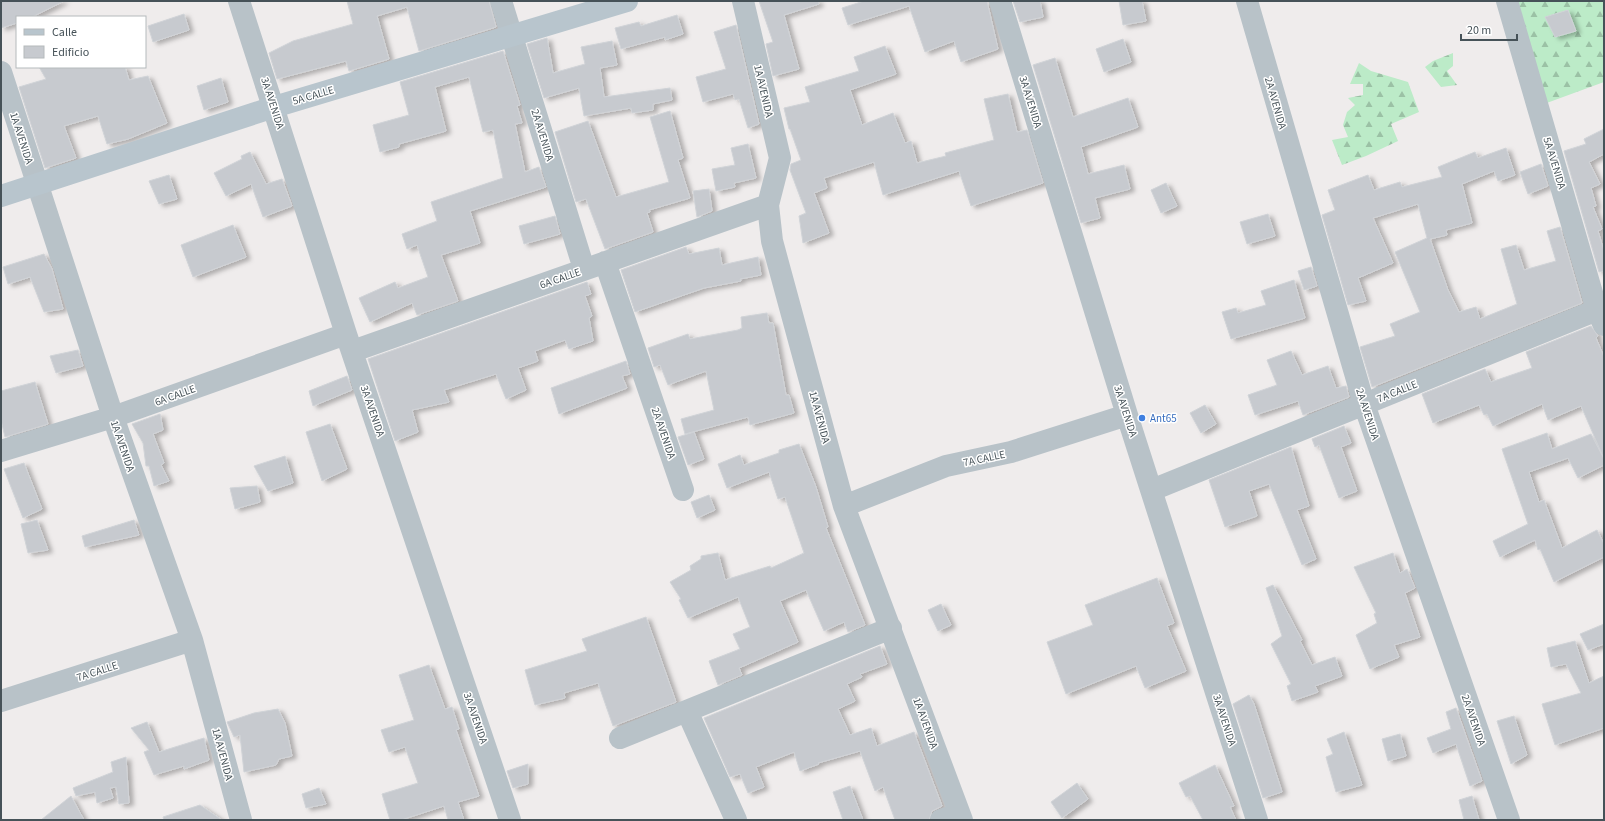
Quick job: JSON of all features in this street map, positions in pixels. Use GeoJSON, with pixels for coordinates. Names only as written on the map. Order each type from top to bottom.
{"type":"FeatureCollection","features":[{"type":"Feature","properties":{"kind":"street","name":"3A AVENIDA"},"geometry":{"type":"LineString","coordinates":[[239,1],[350,342],[510,820]]}},
{"type":"Feature","properties":{"kind":"street","name":"2A AVENIDA"},"geometry":{"type":"LineString","coordinates":[[501,1],[584,270]]}},
{"type":"Feature","properties":{"kind":"street","name":"5A CALLE"},"geometry":{"type":"LineString","coordinates":[[1,196],[274,107],[627,1]]}},
{"type":"Feature","properties":{"kind":"street","name":"1A AVENIDA"},"geometry":{"type":"LineString","coordinates":[[743,1],[780,158],[768,205],[772,241],[844,506],[891,628],[954,818]]}},
{"type":"Feature","properties":{"kind":"street","name":"3A AVENIDA"},"geometry":{"type":"LineString","coordinates":[[1000,1],[1127,415],[1258,820]]}},
{"type":"Feature","properties":{"kind":"street","name":"2A AVENIDA"},"geometry":{"type":"LineString","coordinates":[[1247,1],[1364,404],[1509,820]]}},
{"type":"Feature","properties":{"kind":"street","name":"5A AVENIDA"},"geometry":{"type":"LineString","coordinates":[[1507,1],[1600,303]]}},
{"type":"Feature","properties":{"kind":"street","name":"1A AVENIDA"},"geometry":{"type":"LineString","coordinates":[[1,72],[114,417],[192,640],[242,820]]}},
{"type":"Feature","properties":{"kind":"street","name":"6A CALLE"},"geometry":{"type":"LineString","coordinates":[[1,451],[584,270],[768,205]]}},
{"type":"Feature","properties":{"kind":"street","name":"2A AVENIDA"},"geometry":{"type":"LineString","coordinates":[[606,262],[683,490]]}},
{"type":"Feature","properties":{"kind":"street","name":"7A CALLE"},"geometry":{"type":"LineString","coordinates":[[1152,490],[1364,404],[1600,303]]}},
{"type":"Feature","properties":{"kind":"street","name":"7A CALLE"},"geometry":{"type":"LineString","coordinates":[[844,506],[946,466],[1011,452],[1127,415]]}},
{"type":"Feature","properties":{"kind":"street"},"geometry":{"type":"LineString","coordinates":[[620,738],[891,628]]}},
{"type":"Feature","properties":{"kind":"street","name":"7A CALLE"},"geometry":{"type":"LineString","coordinates":[[1,701],[192,640]]}},
{"type":"Feature","properties":{"kind":"street"},"geometry":{"type":"LineString","coordinates":[[687,711],[736,820]]}},
{"type":"Feature","properties":{"kind":"green space"},"geometry":{"type":"Polygon","coordinates":[[[1513,1],[1604,1],[1604,82],[1544,104],[1513,1]]]}},
{"type":"Feature","properties":{"kind":"green space"},"geometry":{"type":"Polygon","coordinates":[[[1453,53],[1453,66],[1447,71],[1457,85],[1441,87],[1425,67],[1433,61],[1453,53]]]}},
{"type":"Feature","properties":{"kind":"green space"},"geometry":{"type":"Polygon","coordinates":[[[1359,63],[1371,71],[1408,82],[1419,112],[1391,124],[1398,141],[1342,165],[1332,140],[1348,137],[1343,125],[1347,112],[1355,105],[1348,98],[1363,95],[1363,84],[1350,84],[1359,63]]]}},
{"type":"Feature","properties":{"kind":"building"},"geometry":{"type":"Polygon","coordinates":[[[1,1],[64,1],[34,16],[16,16],[16,23],[1,28],[1,1]]]}},
{"type":"Feature","properties":{"kind":"building"},"geometry":{"type":"Polygon","coordinates":[[[347,1],[489,1],[496,27],[419,51],[407,7],[377,16],[389,59],[349,71],[346,61],[277,79],[269,53],[293,41],[353,24],[347,1]]]}},
{"type":"Feature","properties":{"kind":"building"},"geometry":{"type":"Polygon","coordinates":[[[759,1],[818,1],[819,4],[784,15],[799,69],[773,76],[766,44],[773,42],[759,1]]]}},
{"type":"Feature","properties":{"kind":"building"},"geometry":{"type":"Polygon","coordinates":[[[864,1],[987,1],[998,49],[961,62],[954,41],[925,52],[909,6],[848,25],[842,8],[864,1]]]}},
{"type":"Feature","properties":{"kind":"building"},"geometry":{"type":"Polygon","coordinates":[[[1013,1],[1040,1],[1043,17],[1020,22],[1013,1]]]}},
{"type":"Feature","properties":{"kind":"building"},"geometry":{"type":"Polygon","coordinates":[[[1119,1],[1142,1],[1146,21],[1123,25],[1119,1]]]}},
{"type":"Feature","properties":{"kind":"building"},"geometry":{"type":"Polygon","coordinates":[[[1568,10],[1576,31],[1555,37],[1545,17],[1568,10]]]}},
{"type":"Feature","properties":{"kind":"building"},"geometry":{"type":"Polygon","coordinates":[[[184,14],[189,30],[153,42],[148,26],[184,14]]]}},
{"type":"Feature","properties":{"kind":"building"},"geometry":{"type":"Polygon","coordinates":[[[677,15],[683,34],[665,40],[665,37],[621,49],[615,28],[639,22],[641,26],[677,15]]]}},
{"type":"Feature","properties":{"kind":"building"},"geometry":{"type":"Polygon","coordinates":[[[736,25],[759,124],[748,128],[739,99],[735,100],[733,94],[703,102],[696,77],[726,69],[714,32],[736,25]]]}},
{"type":"Feature","properties":{"kind":"building"},"geometry":{"type":"Polygon","coordinates":[[[547,38],[553,73],[585,64],[581,47],[612,41],[617,65],[600,68],[604,97],[670,88],[672,100],[653,104],[653,110],[632,113],[631,108],[584,116],[579,88],[544,98],[527,44],[547,38]]]}},
{"type":"Feature","properties":{"kind":"building"},"geometry":{"type":"Polygon","coordinates":[[[1123,39],[1131,62],[1104,72],[1096,49],[1123,39]]]}},
{"type":"Feature","properties":{"kind":"building"},"geometry":{"type":"Polygon","coordinates":[[[885,46],[896,74],[850,90],[862,125],[893,113],[905,143],[911,141],[917,163],[946,156],[945,153],[994,140],[984,99],[1008,94],[1017,132],[1027,130],[1043,183],[971,206],[959,171],[883,195],[874,162],[824,178],[827,188],[814,193],[829,233],[803,243],[799,216],[806,213],[790,170],[791,164],[801,160],[789,129],[784,108],[810,102],[805,87],[859,71],[854,57],[885,46]]]}},
{"type":"Feature","properties":{"kind":"building"},"geometry":{"type":"Polygon","coordinates":[[[503,51],[520,105],[517,106],[522,123],[515,124],[525,172],[539,167],[546,187],[470,211],[480,243],[441,255],[458,301],[417,315],[412,303],[370,322],[359,298],[395,282],[398,288],[428,277],[417,245],[407,249],[402,234],[437,221],[431,202],[503,178],[493,130],[483,132],[469,77],[435,87],[446,131],[399,144],[399,147],[380,152],[373,125],[409,115],[400,82],[503,51]]]}},
{"type":"Feature","properties":{"kind":"building"},"geometry":{"type":"Polygon","coordinates":[[[1055,58],[1073,117],[1128,98],[1138,127],[1081,147],[1088,174],[1124,165],[1130,189],[1095,198],[1100,218],[1081,223],[1033,65],[1055,58]]]}},
{"type":"Feature","properties":{"kind":"building"},"geometry":{"type":"Polygon","coordinates":[[[40,68],[125,68],[129,80],[148,76],[167,123],[128,139],[107,144],[98,116],[64,126],[76,158],[45,168],[19,87],[46,79],[40,68]]]}},
{"type":"Feature","properties":{"kind":"building"},"geometry":{"type":"Polygon","coordinates":[[[221,78],[228,102],[204,110],[197,86],[221,78]]]}},
{"type":"Feature","properties":{"kind":"building"},"geometry":{"type":"Polygon","coordinates":[[[670,111],[683,158],[678,160],[690,198],[649,210],[650,212],[647,213],[653,232],[605,249],[586,199],[576,202],[555,132],[588,121],[616,197],[669,182],[650,117],[670,111]]]}},
{"type":"Feature","properties":{"kind":"building"},"geometry":{"type":"Polygon","coordinates":[[[1604,129],[1604,154],[1589,162],[1600,184],[1591,188],[1596,206],[1593,207],[1602,229],[1598,231],[1604,251],[1604,271],[1599,272],[1564,151],[1586,144],[1584,139],[1604,129]]]}},
{"type":"Feature","properties":{"kind":"building"},"geometry":{"type":"Polygon","coordinates":[[[748,144],[756,178],[734,183],[735,187],[716,191],[712,169],[735,165],[731,148],[748,144]]]}},
{"type":"Feature","properties":{"kind":"building"},"geometry":{"type":"Polygon","coordinates":[[[1506,148],[1515,175],[1498,181],[1494,171],[1462,184],[1472,223],[1446,230],[1447,235],[1430,239],[1448,290],[1459,312],[1476,307],[1480,319],[1517,304],[1501,249],[1516,245],[1524,270],[1556,261],[1547,231],[1560,227],[1582,303],[1372,387],[1360,347],[1395,336],[1390,324],[1420,312],[1395,252],[1427,238],[1418,204],[1373,218],[1393,263],[1358,278],[1366,301],[1348,305],[1322,215],[1335,210],[1328,190],[1368,175],[1374,190],[1400,182],[1402,187],[1442,177],[1438,167],[1475,152],[1478,158],[1506,148]]]}},
{"type":"Feature","properties":{"kind":"building"},"geometry":{"type":"Polygon","coordinates":[[[250,152],[266,184],[282,179],[292,206],[263,217],[251,184],[226,196],[214,173],[242,159],[241,156],[250,152]]]}},
{"type":"Feature","properties":{"kind":"building"},"geometry":{"type":"Polygon","coordinates":[[[1541,164],[1548,186],[1528,194],[1520,172],[1541,164]]]}},
{"type":"Feature","properties":{"kind":"building"},"geometry":{"type":"Polygon","coordinates":[[[169,175],[177,199],[159,204],[149,181],[169,175]]]}},
{"type":"Feature","properties":{"kind":"building"},"geometry":{"type":"Polygon","coordinates":[[[1166,183],[1177,206],[1161,213],[1151,190],[1166,183]]]}},
{"type":"Feature","properties":{"kind":"building"},"geometry":{"type":"Polygon","coordinates":[[[709,189],[712,211],[697,217],[693,191],[709,189]]]}},
{"type":"Feature","properties":{"kind":"building"},"geometry":{"type":"Polygon","coordinates":[[[1268,214],[1275,236],[1247,244],[1240,222],[1268,214]]]}},
{"type":"Feature","properties":{"kind":"building"},"geometry":{"type":"Polygon","coordinates":[[[555,216],[560,234],[524,244],[519,226],[555,216]]]}},
{"type":"Feature","properties":{"kind":"building"},"geometry":{"type":"Polygon","coordinates":[[[233,225],[246,257],[193,277],[181,245],[233,225]]]}},
{"type":"Feature","properties":{"kind":"building"},"geometry":{"type":"Polygon","coordinates":[[[686,247],[689,254],[719,248],[722,265],[758,257],[761,275],[740,279],[741,281],[704,288],[635,312],[621,270],[686,247]]]}},
{"type":"Feature","properties":{"kind":"building"},"geometry":{"type":"Polygon","coordinates":[[[44,254],[52,269],[63,309],[44,312],[30,277],[8,284],[3,267],[44,254]]]}},
{"type":"Feature","properties":{"kind":"building"},"geometry":{"type":"Polygon","coordinates":[[[1311,267],[1317,286],[1304,290],[1298,271],[1311,267]]]}},
{"type":"Feature","properties":{"kind":"building"},"geometry":{"type":"Polygon","coordinates":[[[1294,280],[1305,318],[1231,339],[1222,312],[1236,308],[1238,313],[1266,305],[1261,291],[1294,280]]]}},
{"type":"Feature","properties":{"kind":"building"},"geometry":{"type":"Polygon","coordinates":[[[587,282],[591,294],[585,296],[592,316],[589,318],[593,341],[569,349],[565,340],[535,351],[538,361],[518,368],[526,390],[506,399],[496,374],[444,390],[449,402],[412,410],[418,432],[395,441],[368,359],[587,282]]]}},
{"type":"Feature","properties":{"kind":"building"},"geometry":{"type":"Polygon","coordinates":[[[767,313],[769,323],[773,323],[786,395],[789,395],[794,413],[750,425],[748,417],[685,434],[681,419],[714,410],[706,371],[668,385],[660,365],[654,367],[648,348],[688,334],[690,339],[738,330],[742,328],[741,317],[767,313]]]}},
{"type":"Feature","properties":{"kind":"building"},"geometry":{"type":"Polygon","coordinates":[[[1591,326],[1598,336],[1596,338],[1604,357],[1604,459],[1581,406],[1548,420],[1542,404],[1493,426],[1487,414],[1484,415],[1479,405],[1433,423],[1422,394],[1485,369],[1491,382],[1532,368],[1526,352],[1591,326]]]}},
{"type":"Feature","properties":{"kind":"building"},"geometry":{"type":"Polygon","coordinates":[[[78,350],[83,366],[56,373],[50,356],[78,350]]]}},
{"type":"Feature","properties":{"kind":"building"},"geometry":{"type":"Polygon","coordinates":[[[1291,351],[1302,375],[1328,366],[1336,388],[1346,386],[1349,397],[1303,415],[1298,401],[1255,415],[1248,395],[1277,385],[1267,360],[1291,351]]]}},
{"type":"Feature","properties":{"kind":"building"},"geometry":{"type":"Polygon","coordinates":[[[626,361],[630,374],[622,376],[627,388],[559,414],[551,388],[626,361]]]}},
{"type":"Feature","properties":{"kind":"building"},"geometry":{"type":"Polygon","coordinates":[[[347,376],[352,390],[313,406],[309,391],[347,376]]]}},
{"type":"Feature","properties":{"kind":"building"},"geometry":{"type":"Polygon","coordinates":[[[35,382],[48,424],[5,437],[1,420],[1,391],[35,382]]]}},
{"type":"Feature","properties":{"kind":"building"},"geometry":{"type":"Polygon","coordinates":[[[1205,405],[1216,424],[1201,433],[1190,413],[1205,405]]]}},
{"type":"Feature","properties":{"kind":"building"},"geometry":{"type":"Polygon","coordinates":[[[160,414],[163,430],[153,434],[164,463],[161,465],[169,481],[154,486],[149,466],[146,466],[143,443],[132,424],[160,414]]]}},
{"type":"Feature","properties":{"kind":"building"},"geometry":{"type":"Polygon","coordinates":[[[330,424],[347,469],[322,481],[306,432],[330,424]]]}},
{"type":"Feature","properties":{"kind":"building"},"geometry":{"type":"Polygon","coordinates":[[[1344,426],[1351,443],[1341,447],[1357,491],[1339,498],[1319,445],[1315,447],[1312,439],[1344,426]]]}},
{"type":"Feature","properties":{"kind":"building"},"geometry":{"type":"Polygon","coordinates":[[[694,432],[704,459],[688,465],[678,437],[694,432]]]}},
{"type":"Feature","properties":{"kind":"building"},"geometry":{"type":"Polygon","coordinates":[[[1547,433],[1552,449],[1591,434],[1604,459],[1604,465],[1578,478],[1568,458],[1529,472],[1539,502],[1544,500],[1562,548],[1597,530],[1604,544],[1604,557],[1554,582],[1540,549],[1538,550],[1535,540],[1500,557],[1493,541],[1528,524],[1502,449],[1547,433]]]}},
{"type":"Feature","properties":{"kind":"building"},"geometry":{"type":"Polygon","coordinates":[[[799,444],[816,487],[828,527],[826,528],[865,625],[848,632],[844,622],[824,631],[806,590],[780,601],[798,642],[739,668],[742,675],[718,685],[709,661],[740,649],[733,634],[750,627],[738,597],[688,618],[679,600],[681,599],[670,582],[691,570],[690,566],[701,559],[701,556],[718,553],[725,580],[770,566],[771,568],[804,553],[785,497],[778,499],[769,472],[727,488],[718,464],[740,455],[744,465],[779,453],[779,450],[799,444]]]}},
{"type":"Feature","properties":{"kind":"building"},"geometry":{"type":"Polygon","coordinates":[[[1291,447],[1309,506],[1297,510],[1316,559],[1302,565],[1269,484],[1249,491],[1257,516],[1225,527],[1209,480],[1291,447]]]}},
{"type":"Feature","properties":{"kind":"building"},"geometry":{"type":"Polygon","coordinates":[[[285,456],[293,483],[268,491],[254,466],[285,456]]]}},
{"type":"Feature","properties":{"kind":"building"},"geometry":{"type":"Polygon","coordinates":[[[24,463],[42,509],[23,518],[4,469],[24,463]]]}},
{"type":"Feature","properties":{"kind":"building"},"geometry":{"type":"Polygon","coordinates":[[[257,486],[260,502],[235,509],[230,488],[257,486]]]}},
{"type":"Feature","properties":{"kind":"building"},"geometry":{"type":"Polygon","coordinates":[[[709,495],[715,510],[697,518],[691,502],[709,495]]]}},
{"type":"Feature","properties":{"kind":"building"},"geometry":{"type":"Polygon","coordinates":[[[37,520],[48,550],[28,553],[21,524],[37,520]]]}},
{"type":"Feature","properties":{"kind":"building"},"geometry":{"type":"Polygon","coordinates":[[[134,520],[139,535],[85,547],[82,536],[134,520]]]}},
{"type":"Feature","properties":{"kind":"building"},"geometry":{"type":"Polygon","coordinates":[[[1393,553],[1400,573],[1407,569],[1415,588],[1405,593],[1420,637],[1394,645],[1399,657],[1370,669],[1356,635],[1377,623],[1374,614],[1376,613],[1354,567],[1393,553]]]}},
{"type":"Feature","properties":{"kind":"building"},"geometry":{"type":"Polygon","coordinates":[[[1157,578],[1174,623],[1167,626],[1186,671],[1145,688],[1136,666],[1066,694],[1047,642],[1093,625],[1085,605],[1157,578]]]}},
{"type":"Feature","properties":{"kind":"building"},"geometry":{"type":"Polygon","coordinates":[[[1273,585],[1302,640],[1300,641],[1312,665],[1335,657],[1342,676],[1315,686],[1318,692],[1292,701],[1287,686],[1291,684],[1271,644],[1282,636],[1266,588],[1273,585]]]}},
{"type":"Feature","properties":{"kind":"building"},"geometry":{"type":"Polygon","coordinates":[[[941,604],[951,625],[938,631],[928,610],[941,604]]]}},
{"type":"Feature","properties":{"kind":"building"},"geometry":{"type":"Polygon","coordinates":[[[646,617],[676,702],[613,726],[598,683],[564,693],[565,698],[535,705],[525,670],[587,651],[582,639],[646,617]]]}},
{"type":"Feature","properties":{"kind":"building"},"geometry":{"type":"Polygon","coordinates":[[[1604,624],[1604,644],[1588,650],[1580,634],[1604,624]]]}},
{"type":"Feature","properties":{"kind":"building"},"geometry":{"type":"Polygon","coordinates":[[[1575,641],[1589,683],[1604,676],[1604,728],[1555,745],[1542,704],[1581,693],[1566,664],[1551,667],[1547,648],[1575,641]]]}},
{"type":"Feature","properties":{"kind":"building"},"geometry":{"type":"Polygon","coordinates":[[[880,646],[887,664],[860,674],[862,677],[847,684],[855,701],[838,709],[850,735],[871,728],[877,746],[914,732],[942,806],[932,811],[929,820],[895,820],[883,787],[875,791],[860,751],[818,763],[819,764],[800,771],[794,752],[756,767],[764,787],[748,793],[740,774],[730,777],[704,718],[880,646]]]}},
{"type":"Feature","properties":{"kind":"building"},"geometry":{"type":"Polygon","coordinates":[[[429,665],[445,709],[452,707],[459,729],[456,730],[479,796],[458,802],[464,820],[448,820],[444,806],[401,820],[390,820],[382,794],[418,783],[405,747],[389,752],[381,730],[414,720],[399,675],[429,665]]]}},
{"type":"Feature","properties":{"kind":"building"},"geometry":{"type":"Polygon","coordinates":[[[1249,695],[1254,704],[1282,792],[1263,798],[1233,704],[1249,695]]]}},
{"type":"Feature","properties":{"kind":"building"},"geometry":{"type":"Polygon","coordinates":[[[1456,708],[1482,781],[1470,786],[1456,744],[1433,753],[1427,738],[1451,729],[1446,712],[1456,708]]]}},
{"type":"Feature","properties":{"kind":"building"},"geometry":{"type":"Polygon","coordinates":[[[278,709],[285,723],[292,756],[279,759],[276,765],[244,772],[240,735],[234,737],[227,722],[254,713],[278,709]]]}},
{"type":"Feature","properties":{"kind":"building"},"geometry":{"type":"Polygon","coordinates":[[[1514,716],[1527,755],[1511,764],[1497,721],[1514,716]]]}},
{"type":"Feature","properties":{"kind":"building"},"geometry":{"type":"Polygon","coordinates":[[[147,722],[159,752],[204,738],[209,760],[184,769],[184,766],[154,775],[144,752],[149,750],[131,728],[147,722]]]}},
{"type":"Feature","properties":{"kind":"building"},"geometry":{"type":"Polygon","coordinates":[[[1344,732],[1362,785],[1336,792],[1326,757],[1333,754],[1327,739],[1344,732]]]}},
{"type":"Feature","properties":{"kind":"building"},"geometry":{"type":"Polygon","coordinates":[[[1400,734],[1406,756],[1388,761],[1382,739],[1400,734]]]}},
{"type":"Feature","properties":{"kind":"building"},"geometry":{"type":"Polygon","coordinates":[[[126,757],[129,803],[119,804],[116,787],[110,788],[113,798],[97,803],[95,792],[76,796],[73,788],[113,772],[111,762],[126,757]]]}},
{"type":"Feature","properties":{"kind":"building"},"geometry":{"type":"Polygon","coordinates":[[[528,764],[528,784],[513,788],[507,771],[528,764]]]}},
{"type":"Feature","properties":{"kind":"building"},"geometry":{"type":"Polygon","coordinates":[[[1215,765],[1234,806],[1230,807],[1236,820],[1203,820],[1190,796],[1186,797],[1179,783],[1215,765]]]}},
{"type":"Feature","properties":{"kind":"building"},"geometry":{"type":"Polygon","coordinates":[[[1077,783],[1088,799],[1062,818],[1051,802],[1077,783]]]}},
{"type":"Feature","properties":{"kind":"building"},"geometry":{"type":"Polygon","coordinates":[[[850,786],[863,820],[843,820],[833,792],[850,786]]]}},
{"type":"Feature","properties":{"kind":"building"},"geometry":{"type":"Polygon","coordinates":[[[319,788],[326,804],[306,808],[302,794],[319,788]]]}},
{"type":"Feature","properties":{"kind":"building"},"geometry":{"type":"Polygon","coordinates":[[[71,796],[84,820],[41,820],[71,796]]]}},
{"type":"Feature","properties":{"kind":"building"},"geometry":{"type":"Polygon","coordinates":[[[1472,796],[1479,820],[1464,820],[1459,800],[1472,796]]]}},
{"type":"Feature","properties":{"kind":"building"},"geometry":{"type":"Polygon","coordinates":[[[200,805],[222,820],[164,820],[163,817],[200,805]]]}},
{"type":"Feature","properties":{"kind":"place","name":"Ant65"},"geometry":{"type":"Point","coordinates":[1142,418]}}]}
